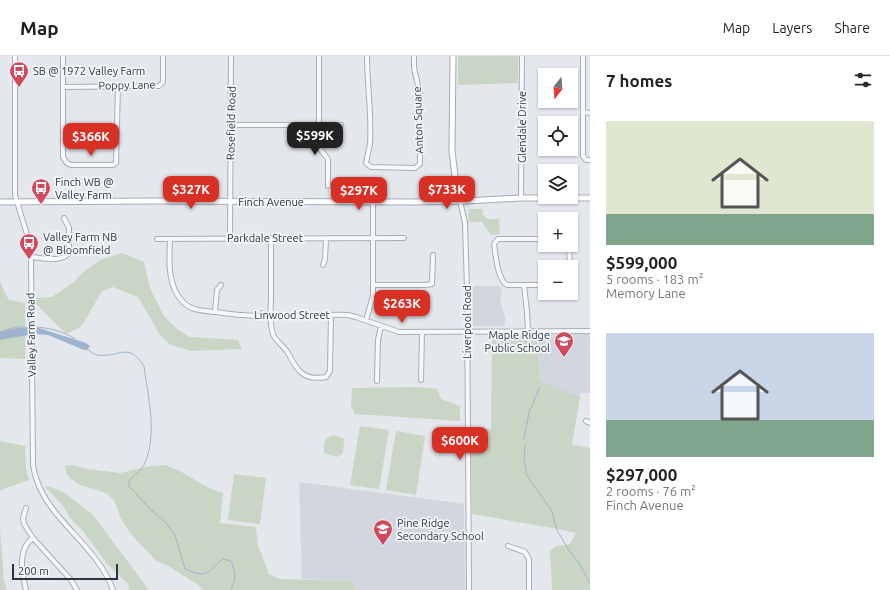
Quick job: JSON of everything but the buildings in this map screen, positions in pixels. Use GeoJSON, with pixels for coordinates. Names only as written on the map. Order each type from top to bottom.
{"type":"FeatureCollection","features":[{"type":"Feature","properties":{"kind":"main road","name":"Liverpool Road"},"geometry":{"type":"LineString","coordinates":[[453,56],[452,151],[457,193],[460,201]]}},
{"type":"Feature","properties":{"kind":"main road","name":"Finch Avenue"},"geometry":{"type":"LineString","coordinates":[[0,202],[372,202],[460,201],[521,198],[590,198]]}},
{"type":"Feature","properties":{"kind":"street","name":"Valley Farm Road"},"geometry":{"type":"LineString","coordinates":[[15,56],[14,173],[16,202],[29,241],[32,343],[32,449],[35,476],[47,501],[102,566],[113,590]]}},
{"type":"Feature","properties":{"kind":"street"},"geometry":{"type":"LineString","coordinates":[[63,56],[63,157],[67,163],[71,165],[113,165],[116,163],[118,86]]}},
{"type":"Feature","properties":{"kind":"street","name":"Poppy Lane"},"geometry":{"type":"LineString","coordinates":[[64,87],[159,86],[163,82],[163,56]]}},
{"type":"Feature","properties":{"kind":"street","name":"Rosefield Road"},"geometry":{"type":"LineString","coordinates":[[230,238],[231,56]]}},
{"type":"Feature","properties":{"kind":"street"},"geometry":{"type":"LineString","coordinates":[[319,56],[319,146],[328,159],[328,186]]}},
{"type":"Feature","properties":{"kind":"street","name":"Anton Square"},"geometry":{"type":"LineString","coordinates":[[367,56],[370,145],[366,163],[371,168],[415,168],[420,164],[420,94],[414,68],[414,56]]}},
{"type":"Feature","properties":{"kind":"street","name":"Glendale Drive"},"geometry":{"type":"LineString","coordinates":[[521,198],[522,56]]}},
{"type":"Feature","properties":{"kind":"street"},"geometry":{"type":"LineString","coordinates":[[583,56],[583,156],[586,160],[590,160]]}},
{"type":"Feature","properties":{"kind":"street"},"geometry":{"type":"LineString","coordinates":[[583,112],[590,113]]}},
{"type":"Feature","properties":{"kind":"street"},"geometry":{"type":"LineString","coordinates":[[230,125],[341,125]]}},
{"type":"Feature","properties":{"kind":"street","name":"Liverpool Road"},"geometry":{"type":"LineString","coordinates":[[460,201],[465,223],[466,248],[469,590]]}},
{"type":"Feature","properties":{"kind":"street"},"geometry":{"type":"LineString","coordinates":[[366,320],[373,296],[372,202]]}},
{"type":"Feature","properties":{"kind":"street"},"geometry":{"type":"LineString","coordinates":[[30,257],[59,259],[66,257],[69,253],[69,228],[64,218]]}},
{"type":"Feature","properties":{"kind":"street"},"geometry":{"type":"LineString","coordinates":[[271,238],[271,316],[274,334],[278,343],[286,350],[295,367],[301,373],[310,377],[326,377],[330,371],[331,315]]}},
{"type":"Feature","properties":{"kind":"street","name":"Parkdale Street"},"geometry":{"type":"LineString","coordinates":[[156,239],[404,238]]}},
{"type":"Feature","properties":{"kind":"street","name":"Linwood Street"},"geometry":{"type":"LineString","coordinates":[[170,239],[169,270],[171,279],[184,303],[190,308],[198,310],[243,316],[348,315],[399,332],[590,331]]}},
{"type":"Feature","properties":{"kind":"street"},"geometry":{"type":"LineString","coordinates":[[323,264],[325,259],[326,239]]}},
{"type":"Feature","properties":{"kind":"street"},"geometry":{"type":"LineString","coordinates":[[538,239],[500,239],[494,244],[500,276],[503,282],[507,285],[538,285]]}},
{"type":"Feature","properties":{"kind":"street"},"geometry":{"type":"LineString","coordinates":[[373,285],[425,286],[432,284],[433,255]]}},
{"type":"Feature","properties":{"kind":"street"},"geometry":{"type":"LineString","coordinates":[[215,312],[217,290],[221,285]]}},
{"type":"Feature","properties":{"kind":"street"},"geometry":{"type":"LineString","coordinates":[[524,285],[528,331]]}},
{"type":"Feature","properties":{"kind":"street"},"geometry":{"type":"LineString","coordinates":[[377,382],[378,340],[381,326]]}},
{"type":"Feature","properties":{"kind":"street"},"geometry":{"type":"LineString","coordinates":[[421,380],[422,332]]}},
{"type":"Feature","properties":{"kind":"street"},"geometry":{"type":"LineString","coordinates":[[26,508],[23,518],[24,524],[33,538],[71,580],[77,590]]}},
{"type":"Feature","properties":{"kind":"street"},"geometry":{"type":"LineString","coordinates":[[26,590],[23,578],[22,556],[24,547],[33,538]]}},
{"type":"Feature","properties":{"kind":"street"},"geometry":{"type":"LineString","coordinates":[[508,546],[525,552],[529,559],[529,590]]}},
{"type":"Feature","properties":{"kind":"shaded area"},"geometry":{"type":"Polygon","coordinates":[[[472,286],[499,286],[502,289],[500,299],[505,318],[505,326],[473,326],[472,286]]]}},
{"type":"Feature","properties":{"kind":"shaded area","name":"Maple Ridge Public School"},"geometry":{"type":"Polygon","coordinates":[[[590,334],[590,393],[580,393],[580,397],[540,381],[537,336],[590,334]]]}},
{"type":"Feature","properties":{"kind":"shaded area","name":"Pine Ridge Secondary School"},"geometry":{"type":"Polygon","coordinates":[[[299,482],[464,504],[465,590],[355,590],[352,581],[302,579],[299,482]]]}},
{"type":"Feature","properties":{"kind":"green space"},"geometry":{"type":"Polygon","coordinates":[[[458,56],[518,56],[518,83],[458,85],[458,56]]]}},
{"type":"Feature","properties":{"kind":"green space"},"geometry":{"type":"Polygon","coordinates":[[[469,209],[482,209],[483,215],[487,219],[499,219],[500,234],[491,235],[482,222],[468,222],[469,209]]]}},
{"type":"Feature","properties":{"kind":"green space"},"geometry":{"type":"Polygon","coordinates":[[[122,253],[144,262],[150,288],[164,316],[178,330],[190,337],[238,340],[242,349],[191,351],[169,344],[160,335],[138,297],[113,287],[102,291],[83,324],[77,329],[66,334],[38,305],[35,304],[36,298],[52,297],[74,282],[81,274],[100,260],[122,253]]]}},
{"type":"Feature","properties":{"kind":"green space"},"geometry":{"type":"Polygon","coordinates":[[[0,280],[9,300],[25,303],[25,359],[0,358],[0,280]]]}},
{"type":"Feature","properties":{"kind":"green space"},"geometry":{"type":"Polygon","coordinates":[[[492,336],[537,336],[540,381],[580,397],[572,445],[590,448],[590,590],[552,590],[550,551],[556,546],[570,544],[576,533],[472,514],[471,430],[491,429],[492,336]]]}},
{"type":"Feature","properties":{"kind":"green space"},"geometry":{"type":"Polygon","coordinates":[[[416,387],[437,389],[441,399],[460,406],[460,421],[355,414],[351,406],[352,388],[416,387]]]}},
{"type":"Feature","properties":{"kind":"green space"},"geometry":{"type":"Polygon","coordinates":[[[360,426],[389,430],[379,489],[350,485],[360,426]]]}},
{"type":"Feature","properties":{"kind":"green space"},"geometry":{"type":"Polygon","coordinates":[[[396,431],[425,436],[416,495],[386,490],[396,431]]]}},
{"type":"Feature","properties":{"kind":"green space"},"geometry":{"type":"Polygon","coordinates":[[[334,435],[344,439],[343,453],[337,457],[324,453],[324,444],[326,440],[330,436],[334,435]]]}},
{"type":"Feature","properties":{"kind":"green space"},"geometry":{"type":"Polygon","coordinates":[[[0,441],[25,446],[26,469],[29,480],[1,490],[0,492],[0,441]]]}},
{"type":"Feature","properties":{"kind":"green space"},"geometry":{"type":"Polygon","coordinates":[[[71,465],[87,469],[120,473],[151,466],[165,465],[180,471],[209,488],[223,493],[220,523],[256,527],[258,545],[269,574],[280,579],[352,581],[355,590],[203,590],[200,586],[170,567],[155,560],[131,534],[120,517],[114,500],[106,493],[80,485],[70,478],[66,473],[65,466],[71,465]]]}},
{"type":"Feature","properties":{"kind":"green space"},"geometry":{"type":"Polygon","coordinates":[[[234,474],[266,478],[260,524],[228,520],[234,474]]]}},
{"type":"Feature","properties":{"kind":"green space"},"geometry":{"type":"Polygon","coordinates":[[[48,486],[65,493],[93,515],[149,590],[130,590],[127,583],[107,564],[83,531],[70,518],[63,506],[45,487],[48,486]]]}},
{"type":"Feature","properties":{"kind":"green space"},"geometry":{"type":"Polygon","coordinates":[[[0,528],[4,581],[7,590],[0,590],[0,528]]]}},
{"type":"Feature","properties":{"kind":"water"},"geometry":{"type":"Polygon","coordinates":[[[17,328],[39,328],[86,343],[90,346],[87,350],[84,350],[48,335],[34,334],[0,340],[0,332],[17,328]]]}},
{"type":"Feature","properties":{"kind":"waterway"},"geometry":{"type":"LineString","coordinates":[[0,332],[16,327],[30,327]]}},
{"type":"Feature","properties":{"kind":"waterway"},"geometry":{"type":"LineString","coordinates":[[33,327],[55,330],[75,339]]}},
{"type":"Feature","properties":{"kind":"waterway"},"geometry":{"type":"LineString","coordinates":[[87,349],[98,355],[128,352],[138,358],[144,366],[151,416],[150,441],[144,465],[129,481],[129,486],[150,509],[164,521],[175,535],[185,569],[202,574],[209,571],[223,559],[231,561],[235,576],[231,590]]}},
{"type":"Feature","properties":{"kind":"waterway"},"geometry":{"type":"LineString","coordinates":[[524,439],[529,412],[540,387]]}},
{"type":"Feature","properties":{"kind":"waterway"},"geometry":{"type":"LineString","coordinates":[[525,445],[524,460],[527,476],[552,511],[557,530],[568,549],[579,563],[590,583]]}},
{"type":"Feature","properties":{"kind":"place","name":"SB @ 1972 Valley Farm"},"geometry":{"type":"Point","coordinates":[19,88]}},
{"type":"Feature","properties":{"kind":"place","name":"Finch WB @ Valley Farm"},"geometry":{"type":"Point","coordinates":[41,205]}},
{"type":"Feature","properties":{"kind":"place","name":"Valley Farm NB @ Bloomfield"},"geometry":{"type":"Point","coordinates":[29,260]}},
{"type":"Feature","properties":{"kind":"place","name":"Maple Ridge Public School"},"geometry":{"type":"Point","coordinates":[564,358]}},
{"type":"Feature","properties":{"kind":"place","name":"Pine Ridge Secondary School"},"geometry":{"type":"Point","coordinates":[383,546]}}]}
